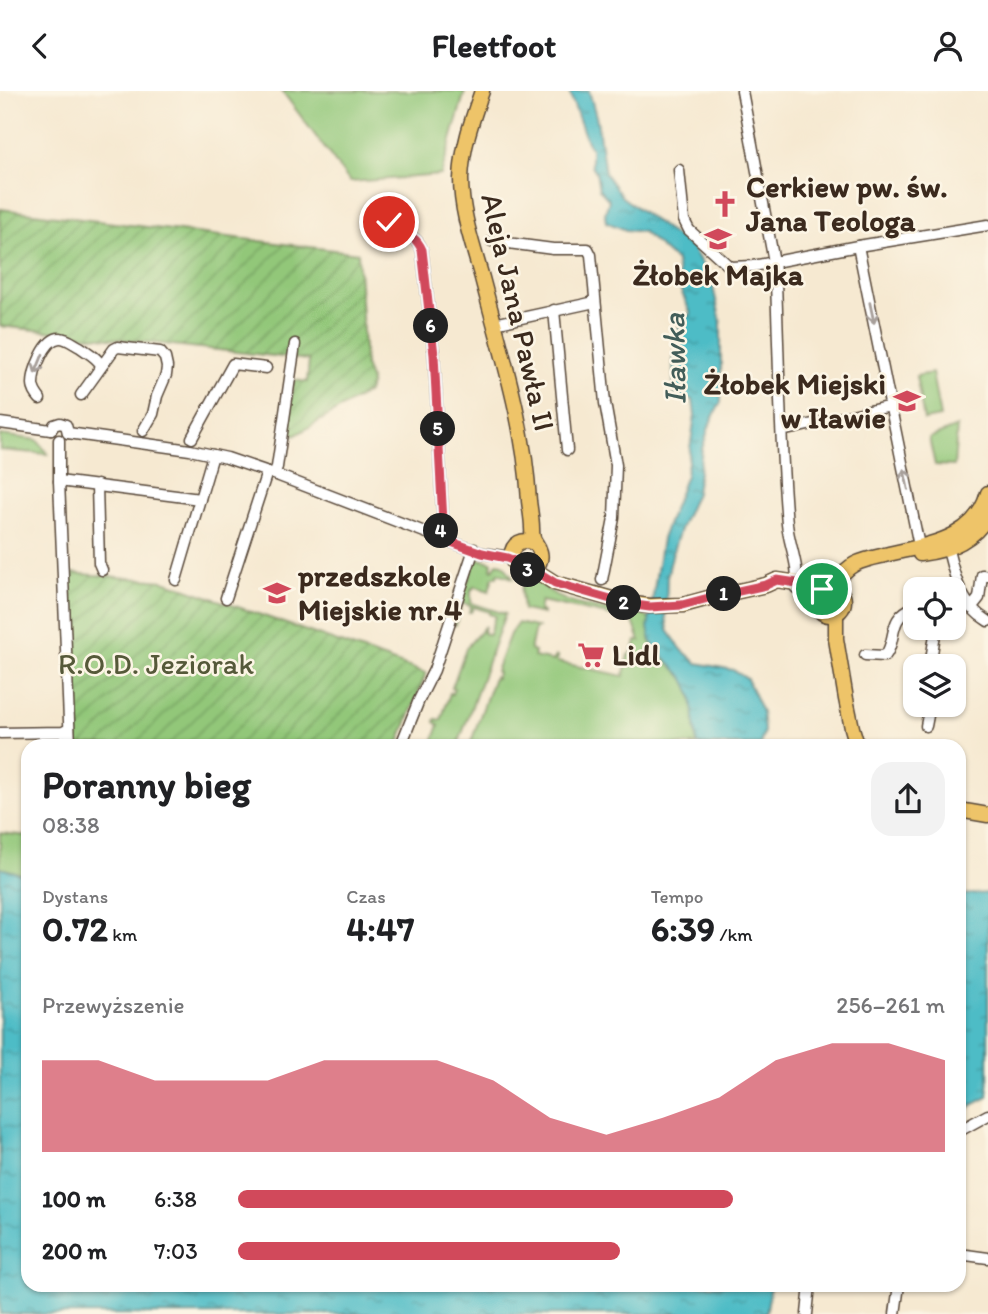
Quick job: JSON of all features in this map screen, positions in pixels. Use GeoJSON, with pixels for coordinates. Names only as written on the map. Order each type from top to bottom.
{"type":"FeatureCollection","features":[{"type":"Feature","properties":{"kind":"main road","name":"Aleja Jana Pawła II"},"geometry":{"type":"LineString","coordinates":[[482,91],[466,142],[461,180],[467,224],[521,433],[532,522],[532,538],[521,548]]}},
{"type":"Feature","properties":{"kind":"main road"},"geometry":{"type":"LineString","coordinates":[[521,548],[519,569],[535,565],[536,571],[555,583],[614,600],[643,606],[673,607],[777,580],[796,586],[826,592],[843,596],[843,606],[832,614],[822,613],[818,609],[826,592],[855,564],[919,546],[947,544],[974,520],[988,493]]}},
{"type":"Feature","properties":{"kind":"main road"},"geometry":{"type":"LineString","coordinates":[[826,592],[865,567],[970,537],[988,515]]}},
{"type":"Feature","properties":{"kind":"main road","name":"Aleja Jana Pawła II"},"geometry":{"type":"LineString","coordinates":[[521,548],[540,551],[535,565]]}},
{"type":"Feature","properties":{"kind":"main road"},"geometry":{"type":"LineString","coordinates":[[832,614],[855,739]]}},
{"type":"Feature","properties":{"kind":"main road"},"geometry":{"type":"LineString","coordinates":[[966,811],[988,815]]}},
{"type":"Feature","properties":{"kind":"street"},"geometry":{"type":"LineString","coordinates":[[742,91],[774,262],[787,527],[796,570],[796,586]]}},
{"type":"Feature","properties":{"kind":"street"},"geometry":{"type":"LineString","coordinates":[[679,170],[682,209],[689,230],[730,267],[753,266],[988,225]]}},
{"type":"Feature","properties":{"kind":"street"},"geometry":{"type":"LineString","coordinates":[[386,200],[393,231],[396,234],[410,235],[422,250],[434,355],[443,522],[440,538]]}},
{"type":"Feature","properties":{"kind":"street"},"geometry":{"type":"LineString","coordinates":[[492,241],[552,250],[588,249],[591,255],[605,403],[616,465],[614,518],[602,580]]}},
{"type":"Feature","properties":{"kind":"street"},"geometry":{"type":"LineString","coordinates":[[858,246],[919,546]]}},
{"type":"Feature","properties":{"kind":"street"},"geometry":{"type":"LineString","coordinates":[[494,324],[595,302]]}},
{"type":"Feature","properties":{"kind":"street"},"geometry":{"type":"LineString","coordinates":[[554,310],[567,450]]}},
{"type":"Feature","properties":{"kind":"street"},"geometry":{"type":"LineString","coordinates":[[40,399],[33,388],[35,369],[53,340],[62,337],[70,341],[102,365]]}},
{"type":"Feature","properties":{"kind":"street"},"geometry":{"type":"LineString","coordinates":[[226,598],[271,473],[277,467],[295,344]]}},
{"type":"Feature","properties":{"kind":"street"},"geometry":{"type":"LineString","coordinates":[[81,395],[111,352],[118,347],[160,352],[165,358],[166,375],[156,396],[153,414],[143,431]]}},
{"type":"Feature","properties":{"kind":"street"},"geometry":{"type":"LineString","coordinates":[[192,438],[233,364],[266,368]]}},
{"type":"Feature","properties":{"kind":"street"},"geometry":{"type":"LineString","coordinates":[[782,431],[891,406]]}},
{"type":"Feature","properties":{"kind":"street"},"geometry":{"type":"LineString","coordinates":[[0,423],[51,430]]}},
{"type":"Feature","properties":{"kind":"street"},"geometry":{"type":"LineString","coordinates":[[60,423],[66,425],[68,433],[65,439],[59,440],[53,437],[51,430],[54,425],[60,423]]}},
{"type":"Feature","properties":{"kind":"street"},"geometry":{"type":"LineString","coordinates":[[68,433],[213,455],[271,473],[482,553],[503,557],[521,548]]}},
{"type":"Feature","properties":{"kind":"street"},"geometry":{"type":"LineString","coordinates":[[59,440],[70,739]]}},
{"type":"Feature","properties":{"kind":"street"},"geometry":{"type":"LineString","coordinates":[[176,580],[213,455]]}},
{"type":"Feature","properties":{"kind":"street"},"geometry":{"type":"LineString","coordinates":[[59,481],[200,499]]}},
{"type":"Feature","properties":{"kind":"street"},"geometry":{"type":"LineString","coordinates":[[97,485],[99,563],[102,570]]}},
{"type":"Feature","properties":{"kind":"street"},"geometry":{"type":"LineString","coordinates":[[947,544],[955,577]]}},
{"type":"Feature","properties":{"kind":"street"},"geometry":{"type":"LineString","coordinates":[[403,739],[434,670],[475,549]]}},
{"type":"Feature","properties":{"kind":"street"},"geometry":{"type":"LineString","coordinates":[[971,608],[979,598],[982,575],[988,576]]}},
{"type":"Feature","properties":{"kind":"street"},"geometry":{"type":"LineString","coordinates":[[966,605],[988,621]]}},
{"type":"Feature","properties":{"kind":"street"},"geometry":{"type":"LineString","coordinates":[[865,655],[886,656],[889,653],[892,632],[903,614]]}},
{"type":"Feature","properties":{"kind":"street"},"geometry":{"type":"LineString","coordinates":[[926,726],[928,717]]}},
{"type":"Feature","properties":{"kind":"street"},"geometry":{"type":"LineString","coordinates":[[0,733],[63,732],[69,729]]}},
{"type":"Feature","properties":{"kind":"street"},"geometry":{"type":"LineString","coordinates":[[966,1127],[988,1115]]}},
{"type":"Feature","properties":{"kind":"street"},"geometry":{"type":"LineString","coordinates":[[966,1255],[988,1258]]}},
{"type":"Feature","properties":{"kind":"street"},"geometry":{"type":"LineString","coordinates":[[807,1314],[809,1292]]}},
{"type":"Feature","properties":{"kind":"street"},"geometry":{"type":"LineString","coordinates":[[895,1314],[898,1292]]}},
{"type":"Feature","properties":{"kind":"green space"},"geometry":{"type":"Polygon","coordinates":[[[282,91],[465,91],[441,175],[350,182],[282,91]]]}},
{"type":"Feature","properties":{"kind":"green space"},"geometry":{"type":"Polygon","coordinates":[[[0,209],[358,253],[365,365],[371,382],[368,392],[294,436],[286,431],[294,380],[307,382],[309,360],[0,326],[0,209]]]}},
{"type":"Feature","properties":{"kind":"green space"},"geometry":{"type":"Polygon","coordinates":[[[932,373],[940,417],[924,420],[916,376],[932,373]]]}},
{"type":"Feature","properties":{"kind":"green space"},"geometry":{"type":"Polygon","coordinates":[[[957,427],[954,466],[935,465],[929,438],[957,427]]]}},
{"type":"Feature","properties":{"kind":"green space"},"geometry":{"type":"Polygon","coordinates":[[[0,435],[37,440],[48,454],[0,450],[0,435]]]}},
{"type":"Feature","properties":{"kind":"green space"},"geometry":{"type":"Polygon","coordinates":[[[476,558],[491,562],[493,570],[497,563],[503,564],[513,578],[498,573],[497,577],[493,577],[489,591],[474,586],[471,589],[471,603],[505,614],[460,739],[434,739],[439,725],[435,722],[436,719],[441,720],[450,693],[452,694],[466,648],[485,626],[483,633],[489,635],[495,616],[474,607],[469,612],[471,606],[462,603],[456,625],[453,625],[476,558]]]}},
{"type":"Feature","properties":{"kind":"green space","name":"R.O.D. Jeziorak"},"geometry":{"type":"Polygon","coordinates":[[[70,573],[164,581],[426,673],[400,739],[77,739],[70,573]]]}},
{"type":"Feature","properties":{"kind":"green space"},"geometry":{"type":"Polygon","coordinates":[[[537,581],[564,599],[628,613],[627,619],[541,601],[539,611],[543,614],[523,610],[523,584],[537,581]]]}},
{"type":"Feature","properties":{"kind":"green space"},"geometry":{"type":"Polygon","coordinates":[[[630,613],[641,614],[650,619],[650,639],[654,647],[689,687],[697,739],[472,739],[510,634],[518,623],[540,628],[535,628],[530,650],[535,652],[534,657],[554,661],[555,656],[557,662],[624,676],[628,655],[634,649],[636,641],[640,641],[630,613]]]}},
{"type":"Feature","properties":{"kind":"green space"},"geometry":{"type":"Polygon","coordinates":[[[0,833],[21,835],[21,875],[0,868],[0,833]]]}},
{"type":"Feature","properties":{"kind":"water","name":"Iławka"},"geometry":{"type":"Polygon","coordinates":[[[569,91],[589,91],[597,120],[605,173],[622,197],[693,249],[712,282],[721,322],[721,402],[711,421],[702,449],[696,493],[673,551],[667,577],[666,618],[672,636],[682,650],[697,663],[733,670],[747,679],[762,712],[764,731],[762,739],[696,739],[692,697],[688,687],[683,677],[651,641],[648,628],[662,539],[686,475],[695,416],[693,400],[674,394],[673,357],[681,318],[691,314],[680,288],[676,261],[643,232],[626,230],[606,222],[609,200],[599,189],[596,172],[591,166],[591,148],[569,91]]]}},
{"type":"Feature","properties":{"kind":"water"},"geometry":{"type":"Polygon","coordinates":[[[0,868],[21,875],[21,1292],[770,1292],[766,1314],[0,1314],[0,868]]]}},
{"type":"Feature","properties":{"kind":"water"},"geometry":{"type":"Polygon","coordinates":[[[988,893],[988,1097],[968,1109],[966,1107],[966,895],[988,893]]]}},
{"type":"Feature","properties":{"kind":"place","name":"Cerkiew pw. św. Jana Teologa"},"geometry":{"type":"Point","coordinates":[725,204]}},
{"type":"Feature","properties":{"kind":"place","name":"Żłobek Majka"},"geometry":{"type":"Point","coordinates":[718,239]}},
{"type":"Feature","properties":{"kind":"place","name":"Żłobek Miejski w Iławie"},"geometry":{"type":"Point","coordinates":[907,401]}},
{"type":"Feature","properties":{"kind":"place","name":"przedszkole Miejskie nr.4"},"geometry":{"type":"Point","coordinates":[277,593]}},
{"type":"Feature","properties":{"kind":"place","name":"Lidl"},"geometry":{"type":"Point","coordinates":[591,655]}},
{"type":"Feature","properties":{"kind":"route"},"geometry":{"type":"LineString","coordinates":[[389,222],[396,234],[410,235],[420,244],[422,250],[434,355],[443,522],[440,538],[482,553],[507,558],[519,569],[531,569],[555,583],[635,605],[673,607],[777,580],[786,580],[819,591],[822,589]]}}]}
